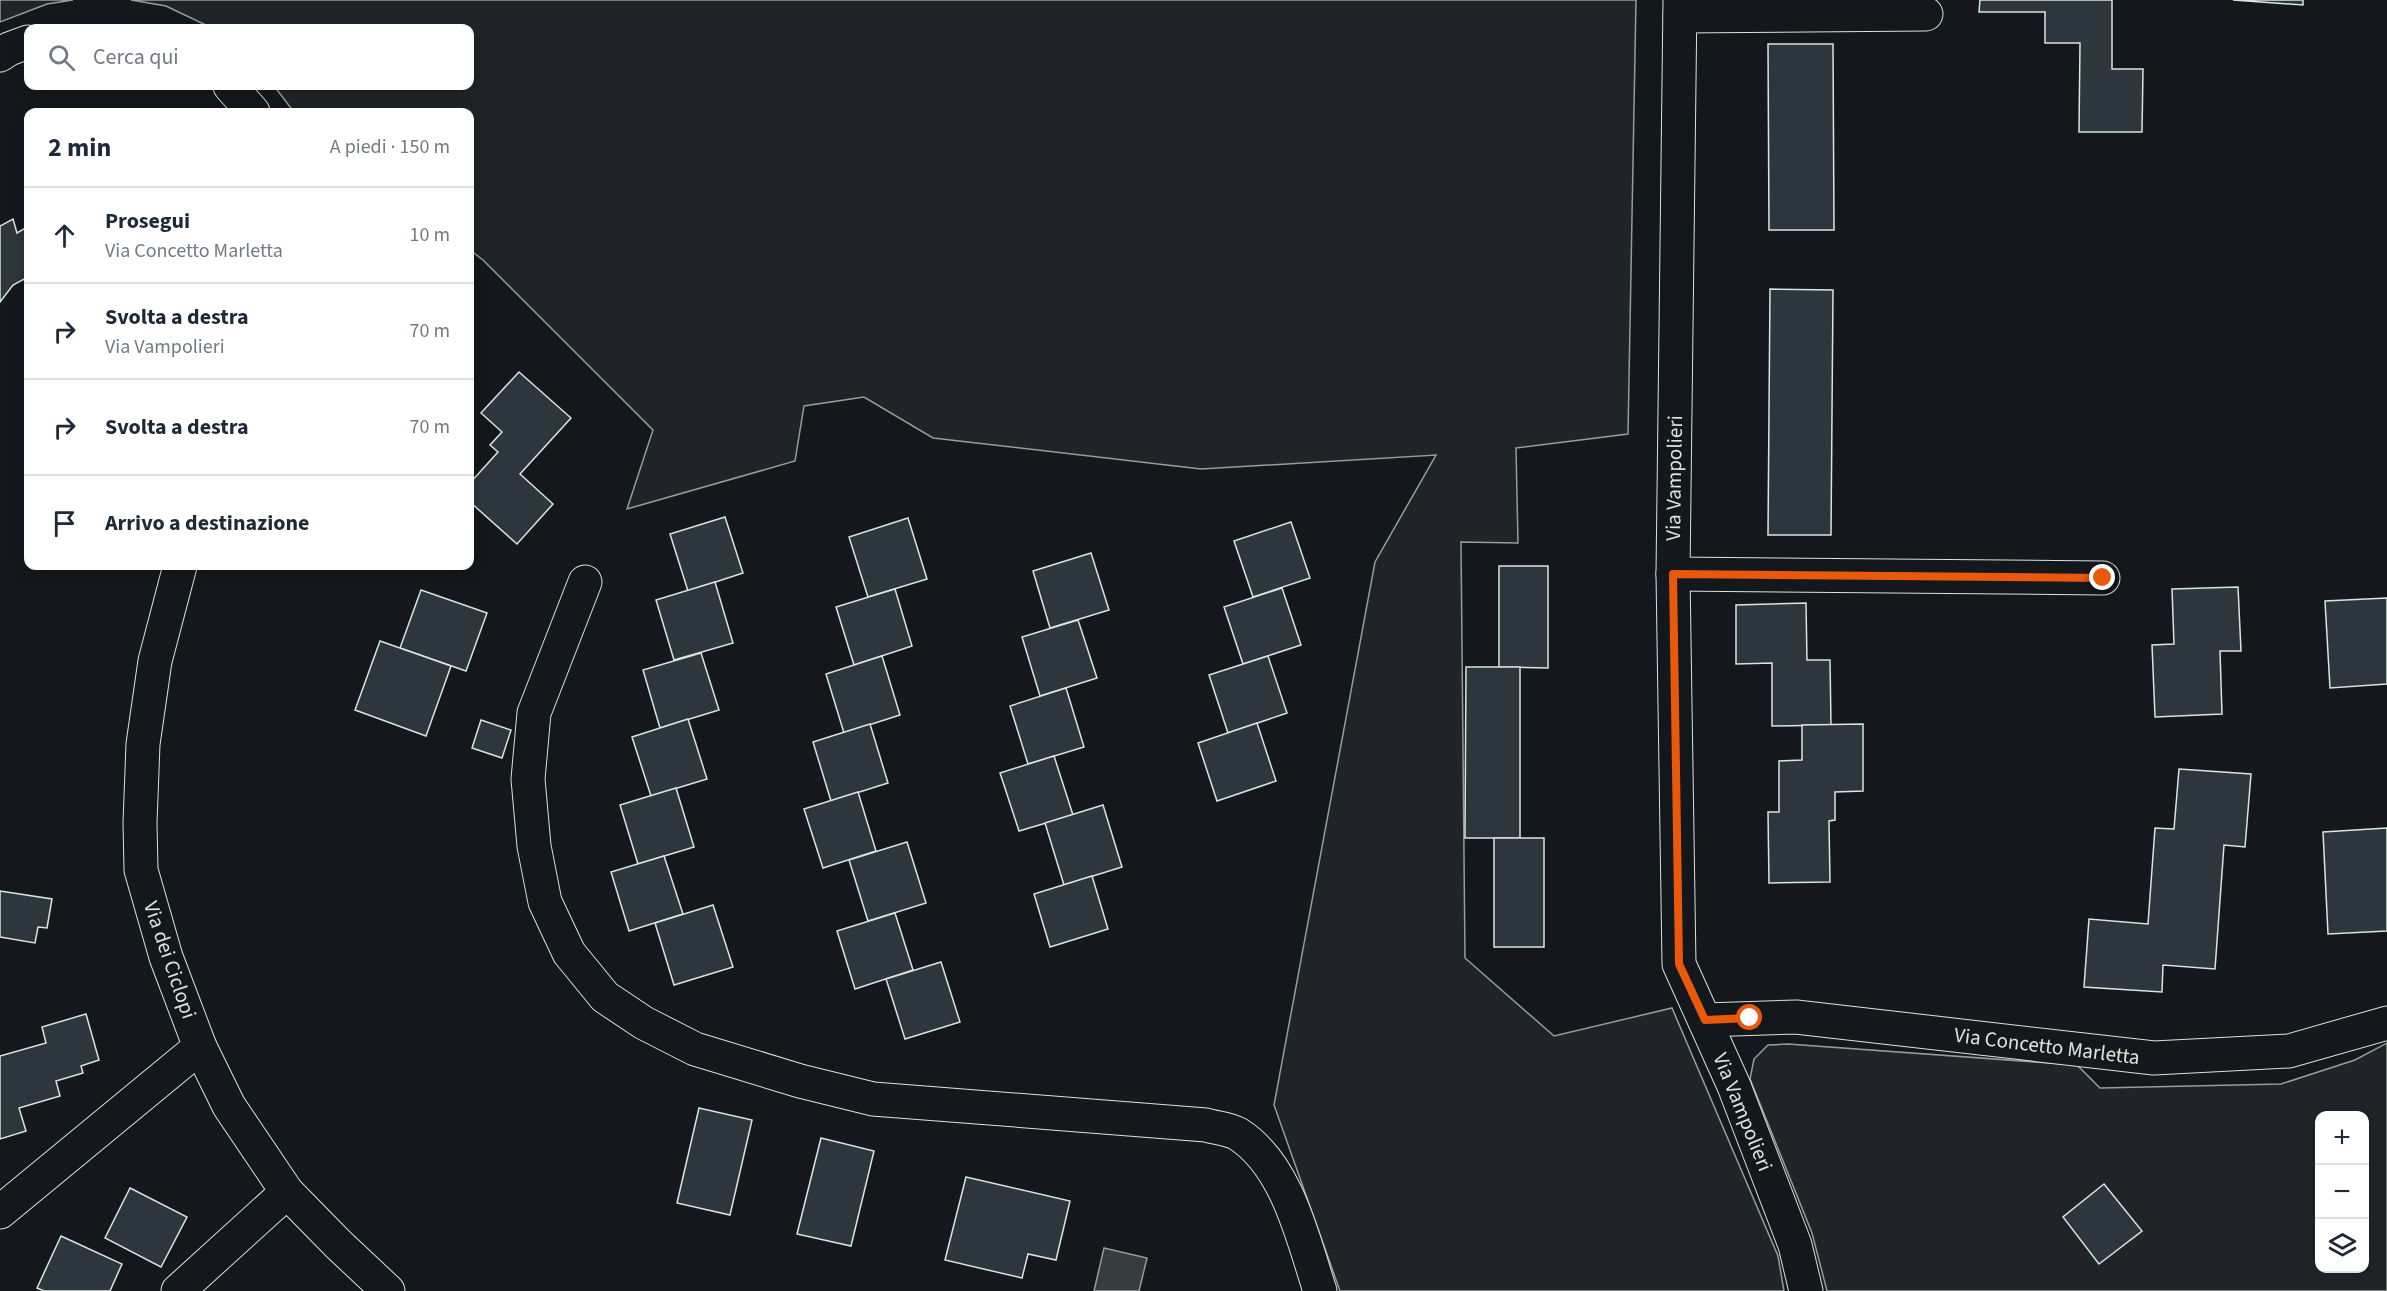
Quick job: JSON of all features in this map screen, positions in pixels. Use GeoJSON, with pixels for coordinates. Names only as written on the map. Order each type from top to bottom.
{"type":"FeatureCollection","features":[{"type":"Feature","properties":{"kind":"street"},"geometry":{"type":"LineString","coordinates":[[1680,8],[1926,14]]}},
{"type":"Feature","properties":{"kind":"street","name":"Via Vampolieri"},"geometry":{"type":"LineString","coordinates":[[1680,8],[1673,574],[1679,964],[1734,1086],[1795,1245],[1806,1291]]}},
{"type":"Feature","properties":{"kind":"street"},"geometry":{"type":"LineString","coordinates":[[0,55],[24,43]]}},
{"type":"Feature","properties":{"kind":"street"},"geometry":{"type":"LineString","coordinates":[[234,90],[249,108]]}},
{"type":"Feature","properties":{"kind":"street","name":"Via dei Ciclopi"},"geometry":{"type":"LineString","coordinates":[[179,570],[155,661],[143,744],[140,823],[141,870],[166,957],[200,1047],[229,1106],[287,1192],[388,1291]]}},
{"type":"Feature","properties":{"kind":"street"},"geometry":{"type":"LineString","coordinates":[[1673,574],[2103,578]]}},
{"type":"Feature","properties":{"kind":"street"},"geometry":{"type":"LineString","coordinates":[[585,582],[534,713],[528,779],[534,846],[546,902],[569,953],[605,997],[644,1023],[694,1049],[800,1081],[873,1099],[1206,1125],[1236,1133],[1261,1153],[1279,1178],[1320,1291]]}},
{"type":"Feature","properties":{"kind":"street","name":"Via Concetto Marletta"},"geometry":{"type":"LineString","coordinates":[[1705,1020],[1796,1017],[2154,1058],[2289,1052],[2387,1023]]}},
{"type":"Feature","properties":{"kind":"street"},"geometry":{"type":"LineString","coordinates":[[4,1202],[200,1047]]}},
{"type":"Feature","properties":{"kind":"street"},"geometry":{"type":"LineString","coordinates":[[178,1291],[287,1192]]}},
{"type":"Feature","properties":{"kind":"shaded area"},"geometry":{"type":"Polygon","coordinates":[[[0,0],[73,0],[47,4],[0,22],[0,0]]]}},
{"type":"Feature","properties":{"kind":"shaded area"},"geometry":{"type":"Polygon","coordinates":[[[131,0],[1636,0],[1628,434],[1516,448],[1518,543],[1461,542],[1465,958],[1554,1036],[1672,1008],[1778,1256],[1784,1291],[1340,1291],[1274,1105],[1375,562],[1436,455],[1201,469],[933,438],[864,397],[804,406],[795,461],[627,509],[653,430],[474,253],[474,108],[291,108],[277,90],[474,90],[474,24],[204,24],[166,6],[131,0]]]}},
{"type":"Feature","properties":{"kind":"shaded area"},"geometry":{"type":"Polygon","coordinates":[[[2387,1043],[2387,1291],[1827,1291],[1812,1233],[1750,1079],[1754,1059],[1768,1045],[1788,1044],[2077,1065],[2100,1088],[2281,1084],[2355,1060],[2387,1043]]]}},
{"type":"Feature","properties":{"kind":"shaded area"},"geometry":{"type":"Polygon","coordinates":[[[1104,1248],[1147,1258],[1139,1291],[1094,1291],[1104,1248]]]}},
{"type":"Feature","properties":{"kind":"building"},"geometry":{"type":"Polygon","coordinates":[[[1980,0],[2112,0],[2112,69],[2143,69],[2142,132],[2079,132],[2080,43],[2045,43],[2045,12],[1979,12],[1980,0]]]}},
{"type":"Feature","properties":{"kind":"building"},"geometry":{"type":"Polygon","coordinates":[[[2233,0],[2303,0],[2303,5],[2233,0]]]}},
{"type":"Feature","properties":{"kind":"building"},"geometry":{"type":"Polygon","coordinates":[[[1768,44],[1833,44],[1834,230],[1769,230],[1768,44]]]}},
{"type":"Feature","properties":{"kind":"building"},"geometry":{"type":"Polygon","coordinates":[[[13,219],[17,233],[24,229],[24,279],[13,285],[0,302],[0,226],[13,219]]]}},
{"type":"Feature","properties":{"kind":"building"},"geometry":{"type":"Polygon","coordinates":[[[1770,289],[1833,290],[1831,535],[1768,535],[1770,289]]]}},
{"type":"Feature","properties":{"kind":"building"},"geometry":{"type":"Polygon","coordinates":[[[519,372],[571,418],[520,474],[553,504],[517,544],[474,506],[474,479],[498,452],[490,445],[502,432],[481,413],[519,372]]]}},
{"type":"Feature","properties":{"kind":"building"},"geometry":{"type":"Polygon","coordinates":[[[725,517],[743,573],[688,591],[670,534],[725,517]]]}},
{"type":"Feature","properties":{"kind":"building"},"geometry":{"type":"Polygon","coordinates":[[[908,518],[927,579],[868,597],[849,537],[908,518]]]}},
{"type":"Feature","properties":{"kind":"building"},"geometry":{"type":"Polygon","coordinates":[[[1291,522],[1310,578],[1253,597],[1234,541],[1291,522]]]}},
{"type":"Feature","properties":{"kind":"building"},"geometry":{"type":"Polygon","coordinates":[[[1091,553],[1109,610],[1050,628],[1033,571],[1091,553]]]}},
{"type":"Feature","properties":{"kind":"building"},"geometry":{"type":"Polygon","coordinates":[[[1499,566],[1548,566],[1548,668],[1499,667],[1499,566]]]}},
{"type":"Feature","properties":{"kind":"building"},"geometry":{"type":"Polygon","coordinates":[[[715,582],[733,643],[674,660],[656,600],[715,582]]]}},
{"type":"Feature","properties":{"kind":"building"},"geometry":{"type":"Polygon","coordinates":[[[2238,587],[2241,651],[2220,651],[2222,714],[2155,717],[2152,645],[2174,644],[2172,589],[2238,587]]]}},
{"type":"Feature","properties":{"kind":"building"},"geometry":{"type":"Polygon","coordinates":[[[1282,588],[1301,645],[1243,664],[1224,607],[1282,588]]]}},
{"type":"Feature","properties":{"kind":"building"},"geometry":{"type":"Polygon","coordinates":[[[895,589],[912,646],[854,665],[836,607],[895,589]]]}},
{"type":"Feature","properties":{"kind":"building"},"geometry":{"type":"Polygon","coordinates":[[[421,590],[487,613],[466,671],[400,648],[421,590]]]}},
{"type":"Feature","properties":{"kind":"building"},"geometry":{"type":"Polygon","coordinates":[[[2387,598],[2387,684],[2330,688],[2325,601],[2387,598]]]}},
{"type":"Feature","properties":{"kind":"building"},"geometry":{"type":"Polygon","coordinates":[[[1806,603],[1807,660],[1830,660],[1831,725],[1772,726],[1772,663],[1736,664],[1736,605],[1806,603]]]}},
{"type":"Feature","properties":{"kind":"building"},"geometry":{"type":"Polygon","coordinates":[[[1078,620],[1097,678],[1040,696],[1022,637],[1078,620]]]}},
{"type":"Feature","properties":{"kind":"building"},"geometry":{"type":"Polygon","coordinates":[[[380,641],[451,666],[426,736],[355,710],[380,641]]]}},
{"type":"Feature","properties":{"kind":"building"},"geometry":{"type":"Polygon","coordinates":[[[701,653],[719,710],[660,728],[643,670],[701,653]]]}},
{"type":"Feature","properties":{"kind":"building"},"geometry":{"type":"Polygon","coordinates":[[[882,656],[900,715],[844,733],[826,674],[882,656]]]}},
{"type":"Feature","properties":{"kind":"building"},"geometry":{"type":"Polygon","coordinates":[[[1268,656],[1287,713],[1228,733],[1209,675],[1268,656]]]}},
{"type":"Feature","properties":{"kind":"building"},"geometry":{"type":"Polygon","coordinates":[[[1466,667],[1520,667],[1520,838],[1465,838],[1466,667]]]}},
{"type":"Feature","properties":{"kind":"building"},"geometry":{"type":"Polygon","coordinates":[[[1066,688],[1084,747],[1028,764],[1010,706],[1066,688]]]}},
{"type":"Feature","properties":{"kind":"building"},"geometry":{"type":"Polygon","coordinates":[[[688,719],[707,779],[651,796],[632,737],[688,719]]]}},
{"type":"Feature","properties":{"kind":"building"},"geometry":{"type":"Polygon","coordinates":[[[481,720],[511,730],[502,758],[472,748],[481,720]]]}},
{"type":"Feature","properties":{"kind":"building"},"geometry":{"type":"Polygon","coordinates":[[[1257,723],[1276,781],[1217,801],[1198,743],[1257,723]]]}},
{"type":"Feature","properties":{"kind":"building"},"geometry":{"type":"Polygon","coordinates":[[[870,724],[888,783],[831,801],[813,742],[870,724]]]}},
{"type":"Feature","properties":{"kind":"building"},"geometry":{"type":"Polygon","coordinates":[[[1863,724],[1863,791],[1835,792],[1835,820],[1829,821],[1830,882],[1769,883],[1768,812],[1779,812],[1779,761],[1802,760],[1802,725],[1863,724]]]}},
{"type":"Feature","properties":{"kind":"building"},"geometry":{"type":"Polygon","coordinates":[[[1054,756],[1073,815],[1019,831],[1000,773],[1054,756]]]}},
{"type":"Feature","properties":{"kind":"building"},"geometry":{"type":"Polygon","coordinates":[[[2179,769],[2251,774],[2245,847],[2224,845],[2215,969],[2163,965],[2162,992],[2084,987],[2089,919],[2148,924],[2155,828],[2174,829],[2179,769]]]}},
{"type":"Feature","properties":{"kind":"building"},"geometry":{"type":"Polygon","coordinates":[[[676,788],[694,847],[638,864],[620,805],[676,788]]]}},
{"type":"Feature","properties":{"kind":"building"},"geometry":{"type":"Polygon","coordinates":[[[858,792],[876,851],[823,868],[804,809],[858,792]]]}},
{"type":"Feature","properties":{"kind":"building"},"geometry":{"type":"Polygon","coordinates":[[[1103,805],[1122,867],[1064,885],[1045,823],[1103,805]]]}},
{"type":"Feature","properties":{"kind":"building"},"geometry":{"type":"Polygon","coordinates":[[[2387,828],[2387,931],[2328,934],[2323,832],[2387,828]]]}},
{"type":"Feature","properties":{"kind":"building"},"geometry":{"type":"Polygon","coordinates":[[[1494,838],[1544,838],[1544,947],[1494,947],[1494,838]]]}},
{"type":"Feature","properties":{"kind":"building"},"geometry":{"type":"Polygon","coordinates":[[[907,842],[926,903],[868,921],[849,860],[907,842]]]}},
{"type":"Feature","properties":{"kind":"building"},"geometry":{"type":"Polygon","coordinates":[[[664,856],[683,914],[629,931],[611,872],[664,856]]]}},
{"type":"Feature","properties":{"kind":"building"},"geometry":{"type":"Polygon","coordinates":[[[1092,876],[1108,929],[1050,947],[1034,894],[1092,876]]]}},
{"type":"Feature","properties":{"kind":"building"},"geometry":{"type":"Polygon","coordinates":[[[0,891],[52,899],[47,928],[38,927],[35,943],[0,937],[0,891]]]}},
{"type":"Feature","properties":{"kind":"building"},"geometry":{"type":"Polygon","coordinates":[[[713,905],[733,967],[674,985],[655,923],[713,905]]]}},
{"type":"Feature","properties":{"kind":"building"},"geometry":{"type":"Polygon","coordinates":[[[895,913],[913,970],[855,989],[837,931],[895,913]]]}},
{"type":"Feature","properties":{"kind":"building"},"geometry":{"type":"Polygon","coordinates":[[[941,962],[960,1022],[905,1039],[886,979],[941,962]]]}},
{"type":"Feature","properties":{"kind":"building"},"geometry":{"type":"Polygon","coordinates":[[[86,1014],[99,1060],[81,1066],[83,1073],[56,1081],[60,1096],[19,1108],[26,1131],[0,1139],[0,1056],[46,1043],[42,1027],[86,1014]]]}},
{"type":"Feature","properties":{"kind":"building"},"geometry":{"type":"Polygon","coordinates":[[[699,1108],[752,1120],[730,1215],[677,1203],[699,1108]]]}},
{"type":"Feature","properties":{"kind":"building"},"geometry":{"type":"Polygon","coordinates":[[[821,1138],[874,1151],[851,1246],[797,1234],[821,1138]]]}},
{"type":"Feature","properties":{"kind":"building"},"geometry":{"type":"Polygon","coordinates":[[[966,1177],[1070,1201],[1056,1260],[1028,1254],[1022,1278],[945,1260],[966,1177]]]}},
{"type":"Feature","properties":{"kind":"building"},"geometry":{"type":"Polygon","coordinates":[[[2104,1184],[2142,1231],[2099,1264],[2063,1217],[2104,1184]]]}},
{"type":"Feature","properties":{"kind":"building"},"geometry":{"type":"Polygon","coordinates":[[[130,1188],[187,1217],[161,1267],[105,1238],[130,1188]]]}},
{"type":"Feature","properties":{"kind":"building"},"geometry":{"type":"Polygon","coordinates":[[[61,1236],[122,1264],[110,1291],[44,1291],[37,1288],[61,1236]]]}},
{"type":"Feature","properties":{"kind":"route"},"geometry":{"type":"LineString","coordinates":[[1750,1018],[1705,1020],[1679,964],[1673,574],[2103,578]]}}]}
